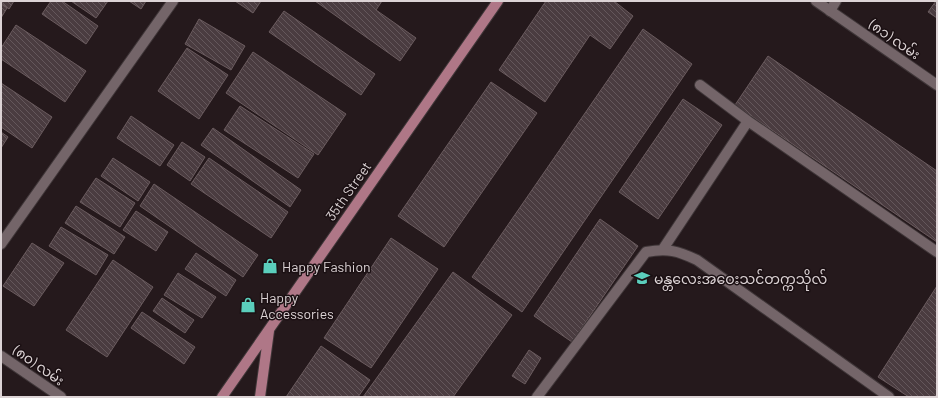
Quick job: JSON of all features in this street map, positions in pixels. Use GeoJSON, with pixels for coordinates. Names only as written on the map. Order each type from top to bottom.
{"type":"FeatureCollection","features":[{"type":"Feature","properties":{"kind":"main road","name":"35th Street"},"geometry":{"type":"LineString","coordinates":[[222,397],[498,1]]}},
{"type":"Feature","properties":{"kind":"main road"},"geometry":{"type":"LineString","coordinates":[[260,397],[270,329]]}},
{"type":"Feature","properties":{"kind":"street"},"geometry":{"type":"LineString","coordinates":[[1,244],[173,1]]}},
{"type":"Feature","properties":{"kind":"street","name":"(၈၁) လမ်း"},"geometry":{"type":"LineString","coordinates":[[816,1],[937,85]]}},
{"type":"Feature","properties":{"kind":"street"},"geometry":{"type":"LineString","coordinates":[[830,10],[836,1]]}},
{"type":"Feature","properties":{"kind":"street"},"geometry":{"type":"LineString","coordinates":[[700,85],[937,252]]}},
{"type":"Feature","properties":{"kind":"street"},"geometry":{"type":"LineString","coordinates":[[662,249],[748,120]]}},
{"type":"Feature","properties":{"kind":"street"},"geometry":{"type":"LineString","coordinates":[[537,397],[646,252],[662,249],[679,251],[697,260],[889,397]]}},
{"type":"Feature","properties":{"kind":"street","name":"(၈၀) လမ်း"},"geometry":{"type":"LineString","coordinates":[[1,356],[61,397]]}},
{"type":"Feature","properties":{"kind":"building"},"geometry":{"type":"Polygon","coordinates":[[[1,1],[14,1],[9,9],[1,3],[1,1]]]}},
{"type":"Feature","properties":{"kind":"building"},"geometry":{"type":"Polygon","coordinates":[[[51,1],[62,1],[98,26],[86,44],[42,14],[51,1]]]}},
{"type":"Feature","properties":{"kind":"building"},"geometry":{"type":"Polygon","coordinates":[[[71,1],[108,1],[96,18],[71,1]]]}},
{"type":"Feature","properties":{"kind":"building"},"geometry":{"type":"Polygon","coordinates":[[[129,1],[146,1],[141,9],[129,1]]]}},
{"type":"Feature","properties":{"kind":"building"},"geometry":{"type":"Polygon","coordinates":[[[235,1],[261,1],[253,13],[235,1]]]}},
{"type":"Feature","properties":{"kind":"building"},"geometry":{"type":"Polygon","coordinates":[[[315,1],[382,1],[376,10],[416,38],[400,61],[315,1]]]}},
{"type":"Feature","properties":{"kind":"building"},"geometry":{"type":"Polygon","coordinates":[[[546,1],[614,1],[633,16],[610,49],[590,35],[545,102],[499,70],[546,1]]]}},
{"type":"Feature","properties":{"kind":"building"},"geometry":{"type":"Polygon","coordinates":[[[937,1],[937,18],[928,12],[937,1]]]}},
{"type":"Feature","properties":{"kind":"building"},"geometry":{"type":"Polygon","coordinates":[[[1,4],[7,8],[1,18],[1,4]]]}},
{"type":"Feature","properties":{"kind":"building"},"geometry":{"type":"Polygon","coordinates":[[[284,11],[375,74],[361,95],[269,32],[284,11]]]}},
{"type":"Feature","properties":{"kind":"building"},"geometry":{"type":"Polygon","coordinates":[[[199,19],[245,46],[231,70],[185,44],[199,19]]]}},
{"type":"Feature","properties":{"kind":"building"},"geometry":{"type":"Polygon","coordinates":[[[16,25],[86,71],[65,102],[1,59],[1,48],[16,25]]]}},
{"type":"Feature","properties":{"kind":"building"},"geometry":{"type":"Polygon","coordinates":[[[643,29],[692,64],[522,312],[472,277],[643,29]]]}},
{"type":"Feature","properties":{"kind":"building"},"geometry":{"type":"Polygon","coordinates":[[[187,48],[228,75],[199,119],[158,91],[187,48]]]}},
{"type":"Feature","properties":{"kind":"building"},"geometry":{"type":"Polygon","coordinates":[[[253,52],[346,114],[318,155],[226,93],[253,52]]]}},
{"type":"Feature","properties":{"kind":"building"},"geometry":{"type":"Polygon","coordinates":[[[768,56],[937,171],[937,242],[735,105],[768,56]]]}},
{"type":"Feature","properties":{"kind":"building"},"geometry":{"type":"Polygon","coordinates":[[[491,82],[537,113],[444,247],[398,216],[491,82]]]}},
{"type":"Feature","properties":{"kind":"building"},"geometry":{"type":"Polygon","coordinates":[[[1,83],[52,117],[32,148],[1,127],[1,83]]]}},
{"type":"Feature","properties":{"kind":"building"},"geometry":{"type":"Polygon","coordinates":[[[683,99],[722,125],[658,219],[619,192],[683,99]]]}},
{"type":"Feature","properties":{"kind":"building"},"geometry":{"type":"Polygon","coordinates":[[[240,106],[314,154],[298,178],[224,130],[240,106]]]}},
{"type":"Feature","properties":{"kind":"building"},"geometry":{"type":"Polygon","coordinates":[[[131,116],[174,145],[160,166],[117,138],[131,116]]]}},
{"type":"Feature","properties":{"kind":"building"},"geometry":{"type":"Polygon","coordinates":[[[213,128],[301,190],[290,207],[201,145],[213,128]]]}},
{"type":"Feature","properties":{"kind":"building"},"geometry":{"type":"Polygon","coordinates":[[[1,132],[8,137],[1,148],[1,132]]]}},
{"type":"Feature","properties":{"kind":"building"},"geometry":{"type":"Polygon","coordinates":[[[182,142],[205,157],[190,181],[167,165],[182,142]]]}},
{"type":"Feature","properties":{"kind":"building"},"geometry":{"type":"Polygon","coordinates":[[[113,158],[150,182],[138,201],[101,176],[113,158]]]}},
{"type":"Feature","properties":{"kind":"building"},"geometry":{"type":"Polygon","coordinates":[[[209,158],[288,212],[271,238],[191,184],[209,158]]]}},
{"type":"Feature","properties":{"kind":"building"},"geometry":{"type":"Polygon","coordinates":[[[96,178],[135,203],[120,227],[80,202],[96,178]]]}},
{"type":"Feature","properties":{"kind":"building"},"geometry":{"type":"Polygon","coordinates":[[[154,184],[258,255],[243,277],[140,206],[154,184]]]}},
{"type":"Feature","properties":{"kind":"building"},"geometry":{"type":"Polygon","coordinates":[[[76,206],[125,237],[114,254],[65,223],[76,206]]]}},
{"type":"Feature","properties":{"kind":"building"},"geometry":{"type":"Polygon","coordinates":[[[136,211],[168,232],[156,251],[123,230],[136,211]]]}},
{"type":"Feature","properties":{"kind":"building"},"geometry":{"type":"Polygon","coordinates":[[[600,219],[638,246],[572,342],[534,316],[600,219]]]}},
{"type":"Feature","properties":{"kind":"building"},"geometry":{"type":"Polygon","coordinates":[[[61,227],[108,255],[96,275],[49,246],[61,227]]]}},
{"type":"Feature","properties":{"kind":"building"},"geometry":{"type":"Polygon","coordinates":[[[391,238],[438,269],[371,368],[324,338],[391,238]]]}},
{"type":"Feature","properties":{"kind":"building"},"geometry":{"type":"Polygon","coordinates":[[[32,243],[64,263],[34,306],[3,286],[32,243]]]}},
{"type":"Feature","properties":{"kind":"building"},"geometry":{"type":"Polygon","coordinates":[[[196,253],[236,280],[226,296],[185,269],[196,253]]]}},
{"type":"Feature","properties":{"kind":"building"},"geometry":{"type":"Polygon","coordinates":[[[113,260],[153,287],[107,357],[66,330],[113,260]]]}},
{"type":"Feature","properties":{"kind":"building"},"geometry":{"type":"Polygon","coordinates":[[[453,272],[512,315],[453,397],[363,397],[453,272]]]}},
{"type":"Feature","properties":{"kind":"building"},"geometry":{"type":"Polygon","coordinates":[[[178,273],[216,297],[202,318],[164,295],[178,273]]]}},
{"type":"Feature","properties":{"kind":"building"},"geometry":{"type":"Polygon","coordinates":[[[937,286],[937,397],[909,397],[878,377],[937,286]]]}},
{"type":"Feature","properties":{"kind":"building"},"geometry":{"type":"Polygon","coordinates":[[[162,298],[194,320],[185,333],[153,311],[162,298]]]}},
{"type":"Feature","properties":{"kind":"building"},"geometry":{"type":"Polygon","coordinates":[[[142,312],[195,347],[184,364],[131,328],[142,312]]]}},
{"type":"Feature","properties":{"kind":"building"},"geometry":{"type":"Polygon","coordinates":[[[321,346],[370,380],[358,397],[286,397],[321,346]]]}},
{"type":"Feature","properties":{"kind":"building"},"geometry":{"type":"Polygon","coordinates":[[[529,350],[541,358],[525,384],[512,376],[529,350]]]}},
{"type":"Feature","properties":{"kind":"place","name":"Happy Fashion"},"geometry":{"type":"Point","coordinates":[270,266]}},
{"type":"Feature","properties":{"kind":"place","name":"မန္တလေးအဝေးသင်တက္ကသိုလ်"},"geometry":{"type":"Point","coordinates":[642,278]}},
{"type":"Feature","properties":{"kind":"place","name":"Happy Accessories"},"geometry":{"type":"Point","coordinates":[248,305]}}]}
